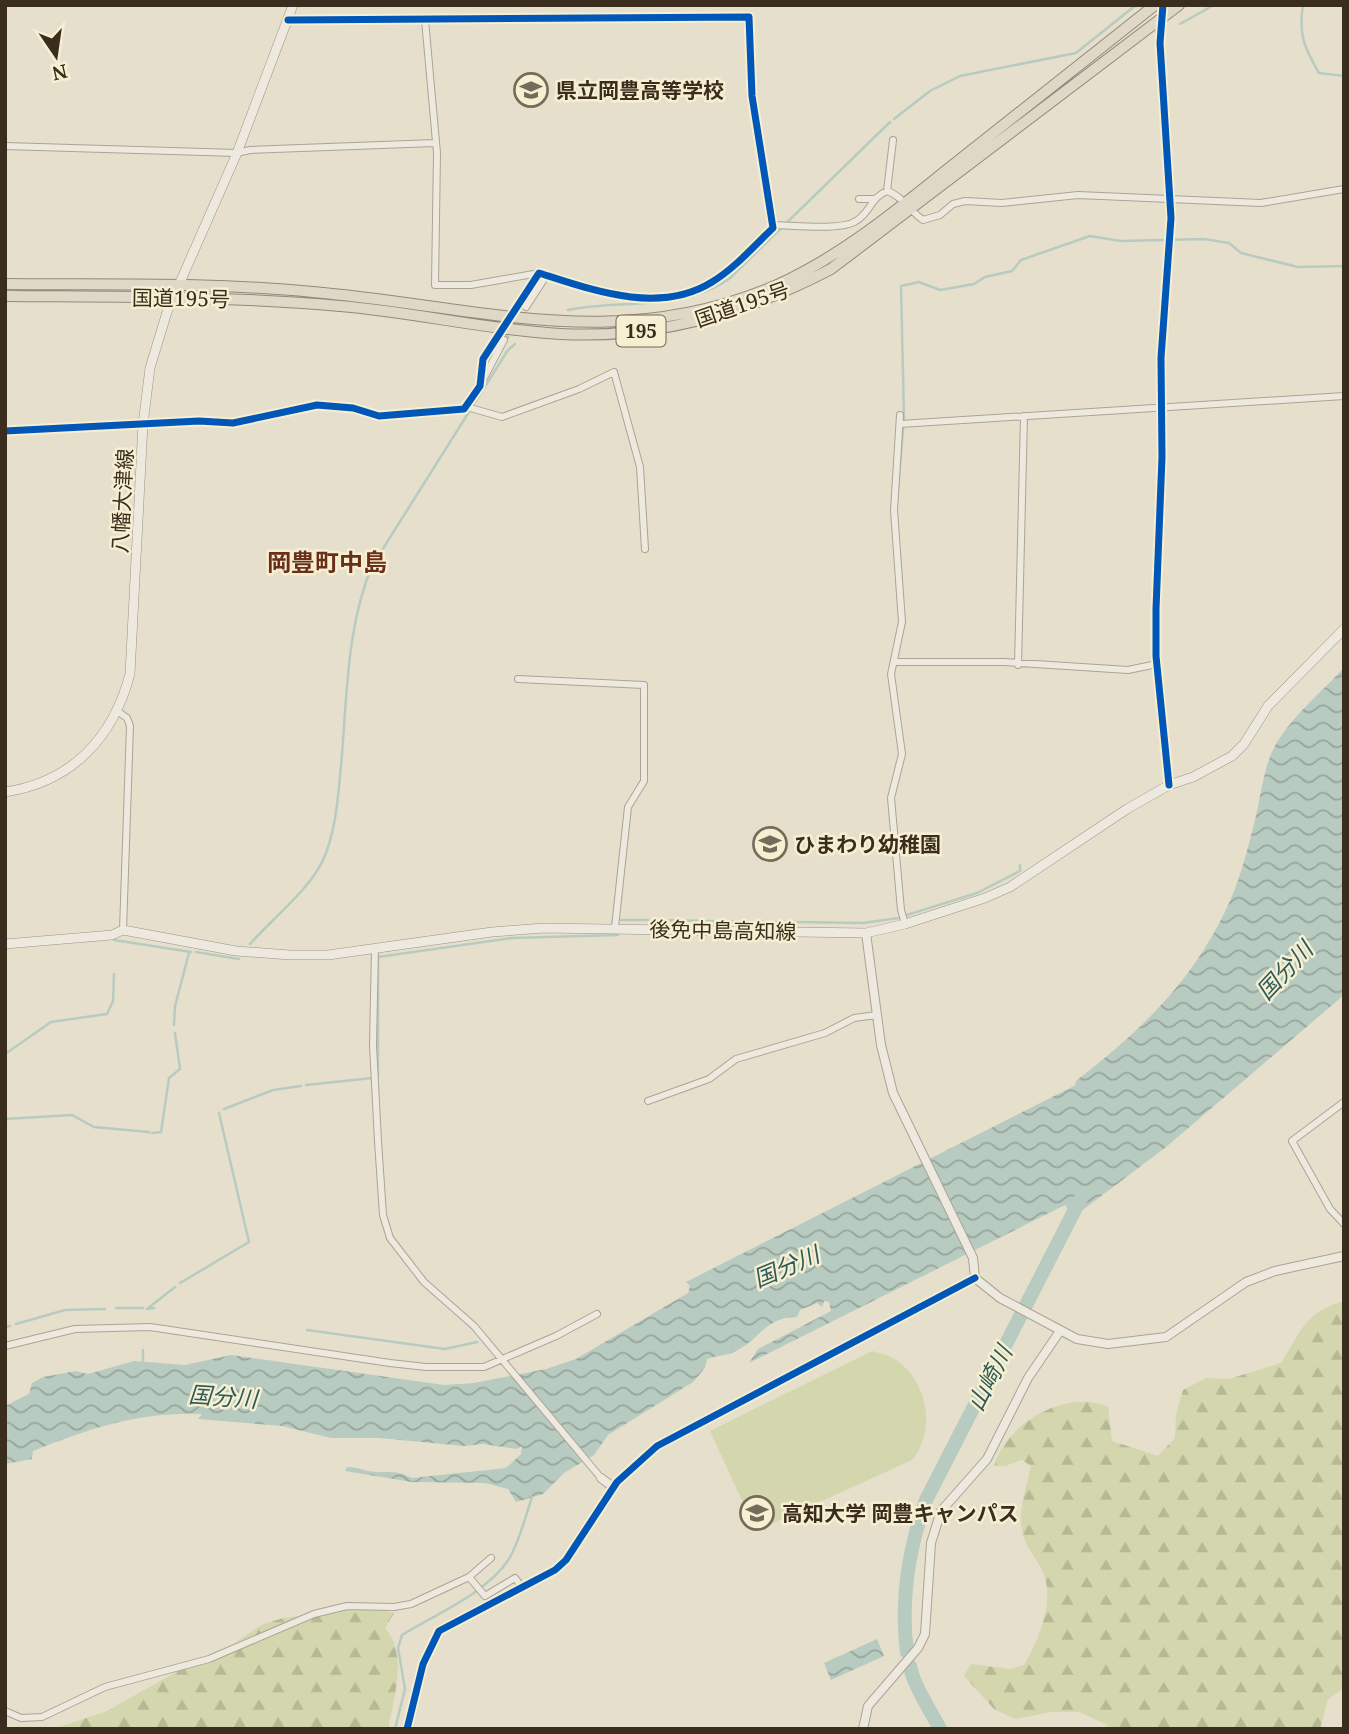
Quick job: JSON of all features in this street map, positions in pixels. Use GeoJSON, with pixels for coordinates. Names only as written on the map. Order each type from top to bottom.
{"type":"FeatureCollection","features":[{"type":"Feature","properties":{"kind":"highway","name":"国道195号"},"geometry":{"type":"LineString","coordinates":[[5,296],[174,297],[343,306],[561,334],[629,332],[724,314],[779,295],[831,269],[1155,5]]}},
{"type":"Feature","properties":{"kind":"highway","name":"国道195号"},"geometry":{"type":"LineString","coordinates":[[5,284],[180,285],[323,292],[571,324],[664,318],[730,302],[804,272],[907,208],[1179,5]]}},
{"type":"Feature","properties":{"kind":"main road","name":"八幡大津線"},"geometry":{"type":"LineString","coordinates":[[5,792],[34,786],[78,764],[96,745],[117,711],[130,674],[143,424],[150,368],[174,297],[237,153],[293,5]]}},
{"type":"Feature","properties":{"kind":"main road","name":"後免中島高知線"},"geometry":{"type":"LineString","coordinates":[[5,944],[112,936],[123,930],[278,955],[321,955],[516,930],[615,928],[866,933],[905,924],[1010,887],[1169,785],[1193,777],[1239,750],[1268,706],[1344,629]]}},
{"type":"Feature","properties":{"kind":"street"},"geometry":{"type":"LineString","coordinates":[[1163,5],[1161,57],[1170,200],[1160,405],[1163,457],[1156,609],[1157,664],[1169,785]]}},
{"type":"Feature","properties":{"kind":"street"},"geometry":{"type":"LineString","coordinates":[[288,20],[749,17],[752,96],[780,225]]}},
{"type":"Feature","properties":{"kind":"street"},"geometry":{"type":"LineString","coordinates":[[425,20],[435,143],[435,285],[471,285],[542,275],[620,296],[676,294],[703,287],[726,273],[780,225],[850,224],[867,213],[874,200],[887,191],[893,140]]}},
{"type":"Feature","properties":{"kind":"street"},"geometry":{"type":"LineString","coordinates":[[5,146],[237,153],[250,150],[435,143]]}},
{"type":"Feature","properties":{"kind":"street"},"geometry":{"type":"LineString","coordinates":[[887,191],[897,195],[907,208],[923,220],[940,215],[953,204],[965,201],[1002,202],[1078,195],[1261,203],[1344,189]]}},
{"type":"Feature","properties":{"kind":"street"},"geometry":{"type":"LineString","coordinates":[[859,199],[874,200]]}},
{"type":"Feature","properties":{"kind":"street"},"geometry":{"type":"LineString","coordinates":[[526,307],[542,275]]}},
{"type":"Feature","properties":{"kind":"street"},"geometry":{"type":"LineString","coordinates":[[480,386],[483,359],[542,275]]}},
{"type":"Feature","properties":{"kind":"street"},"geometry":{"type":"LineString","coordinates":[[470,407],[504,340]]}},
{"type":"Feature","properties":{"kind":"street"},"geometry":{"type":"LineString","coordinates":[[5,431],[143,424],[233,423],[317,405],[353,408],[379,416],[470,407],[502,417],[579,389],[614,372],[640,467],[645,549]]}},
{"type":"Feature","properties":{"kind":"street"},"geometry":{"type":"LineString","coordinates":[[900,424],[1160,405],[1344,396]]}},
{"type":"Feature","properties":{"kind":"street"},"geometry":{"type":"LineString","coordinates":[[900,415],[894,510],[902,622],[891,674],[902,754],[891,798],[901,910],[905,924]]}},
{"type":"Feature","properties":{"kind":"street"},"geometry":{"type":"LineString","coordinates":[[1018,665],[1024,416]]}},
{"type":"Feature","properties":{"kind":"street"},"geometry":{"type":"LineString","coordinates":[[894,662],[1128,670],[1157,664]]}},
{"type":"Feature","properties":{"kind":"street"},"geometry":{"type":"LineString","coordinates":[[518,679],[644,685],[644,781],[628,807],[615,928]]}},
{"type":"Feature","properties":{"kind":"street"},"geometry":{"type":"LineString","coordinates":[[117,711],[127,718],[130,726],[123,930]]}},
{"type":"Feature","properties":{"kind":"street"},"geometry":{"type":"LineString","coordinates":[[866,933],[877,1015],[893,1093],[975,1266],[975,1278]]}},
{"type":"Feature","properties":{"kind":"street"},"geometry":{"type":"LineString","coordinates":[[375,949],[374,1052],[385,1226],[393,1244],[413,1269],[468,1320],[601,1478],[613,1487]]}},
{"type":"Feature","properties":{"kind":"street"},"geometry":{"type":"LineString","coordinates":[[648,1101],[709,1079],[736,1059],[830,1031],[854,1018],[877,1015]]}},
{"type":"Feature","properties":{"kind":"street"},"geometry":{"type":"LineString","coordinates":[[1344,1102],[1292,1141],[1331,1209],[1344,1224]]}},
{"type":"Feature","properties":{"kind":"street"},"geometry":{"type":"LineString","coordinates":[[975,1278],[1028,1314],[1060,1331],[1097,1345],[1156,1339],[1174,1333],[1246,1282],[1275,1271],[1344,1256]]}},
{"type":"Feature","properties":{"kind":"street"},"geometry":{"type":"LineString","coordinates":[[407,1729],[423,1664],[439,1631],[555,1570],[566,1560],[613,1487],[636,1463],[675,1434],[975,1278]]}},
{"type":"Feature","properties":{"kind":"street"},"geometry":{"type":"LineString","coordinates":[[5,1346],[75,1329],[150,1326],[426,1367],[484,1367],[556,1336],[597,1314]]}},
{"type":"Feature","properties":{"kind":"street"},"geometry":{"type":"LineString","coordinates":[[863,1729],[868,1706],[918,1648],[925,1634],[931,1543],[941,1511],[987,1459],[1028,1378],[1060,1331]]}},
{"type":"Feature","properties":{"kind":"street"},"geometry":{"type":"LineString","coordinates":[[5,1711],[20,1718],[42,1717],[105,1687],[209,1659],[314,1614],[347,1606],[394,1607],[411,1604],[471,1580],[491,1558]]}},
{"type":"Feature","properties":{"kind":"street"},"geometry":{"type":"LineString","coordinates":[[471,1580],[485,1596],[515,1578],[521,1586]]}},
{"type":"Feature","properties":{"kind":"green space"},"geometry":{"type":"Polygon","coordinates":[[[1344,1301],[1344,1692],[1341,1690],[1328,1699],[1320,1729],[1109,1729],[1107,1725],[1079,1712],[1052,1712],[1015,1719],[994,1709],[964,1676],[971,1664],[1010,1669],[1024,1665],[1040,1631],[1047,1605],[1045,1579],[1025,1541],[1021,1523],[1023,1498],[1031,1466],[1022,1460],[1005,1466],[994,1466],[1011,1436],[1040,1413],[1074,1402],[1092,1402],[1108,1407],[1112,1441],[1158,1456],[1175,1438],[1176,1414],[1183,1390],[1206,1378],[1229,1379],[1281,1363],[1312,1317],[1344,1301]]]}},
{"type":"Feature","properties":{"kind":"green space"},"geometry":{"type":"Polygon","coordinates":[[[872,1351],[891,1357],[905,1367],[921,1392],[926,1420],[920,1448],[912,1460],[756,1531],[710,1431],[872,1351]]]}},
{"type":"Feature","properties":{"kind":"green space"},"geometry":{"type":"Polygon","coordinates":[[[368,1607],[394,1613],[385,1628],[392,1638],[398,1663],[388,1729],[53,1729],[107,1711],[185,1667],[224,1651],[261,1625],[283,1618],[368,1607]]]}},
{"type":"Feature","properties":{"kind":"water","name":"国分川"},"geometry":{"type":"Polygon","coordinates":[[[1344,668],[1344,995],[1166,1147],[1084,1209],[1068,1209],[1065,1205],[749,1363],[758,1349],[831,1311],[829,1302],[824,1301],[822,1307],[817,1303],[800,1310],[797,1317],[778,1320],[738,1350],[707,1359],[705,1368],[693,1382],[608,1435],[594,1455],[564,1473],[543,1494],[516,1502],[508,1489],[485,1483],[412,1482],[345,1471],[347,1467],[351,1467],[373,1472],[399,1473],[412,1478],[506,1468],[521,1454],[522,1446],[517,1449],[483,1444],[464,1446],[379,1438],[331,1438],[282,1426],[198,1419],[202,1414],[157,1416],[115,1423],[33,1451],[32,1459],[5,1464],[5,1406],[29,1394],[32,1383],[43,1377],[76,1371],[88,1374],[134,1361],[185,1365],[231,1355],[444,1385],[474,1383],[546,1369],[576,1359],[688,1293],[690,1286],[686,1282],[1074,1086],[1077,1080],[1145,1022],[1200,956],[1229,903],[1237,882],[1274,748],[1293,720],[1344,668]]]}},
{"type":"Feature","properties":{"kind":"water"},"geometry":{"type":"Polygon","coordinates":[[[877,1639],[884,1656],[831,1680],[824,1663],[877,1639]]]}},
{"type":"Feature","properties":{"kind":"waterway"},"geometry":{"type":"LineString","coordinates":[[894,119],[930,91],[960,76],[1076,53],[1136,5]]}},
{"type":"Feature","properties":{"kind":"waterway"},"geometry":{"type":"LineString","coordinates":[[1180,24],[1214,5]]}},
{"type":"Feature","properties":{"kind":"waterway"},"geometry":{"type":"LineString","coordinates":[[1303,5],[1301,24],[1304,41],[1319,73],[1344,76]]}},
{"type":"Feature","properties":{"kind":"waterway"},"geometry":{"type":"LineString","coordinates":[[568,310],[671,300],[711,289],[729,279],[890,122]]}},
{"type":"Feature","properties":{"kind":"waterway"},"geometry":{"type":"LineString","coordinates":[[898,488],[904,418],[901,286],[919,282],[940,290],[974,284],[985,277],[1012,271],[1021,260],[1090,236],[1121,241],[1204,239],[1229,243],[1241,253],[1298,267],[1344,266]]}},
{"type":"Feature","properties":{"kind":"waterway"},"geometry":{"type":"LineString","coordinates":[[250,944],[309,882],[327,849],[337,802],[352,639],[363,590],[372,566],[508,350],[515,344]]}},
{"type":"Feature","properties":{"kind":"waterway"},"geometry":{"type":"LineString","coordinates":[[907,915],[977,893],[1020,871],[1020,865]]}},
{"type":"Feature","properties":{"kind":"waterway"},"geometry":{"type":"LineString","coordinates":[[795,922],[863,923],[899,918]]}},
{"type":"Feature","properties":{"kind":"waterway"},"geometry":{"type":"LineString","coordinates":[[621,920],[648,920]]}},
{"type":"Feature","properties":{"kind":"waterway"},"geometry":{"type":"LineString","coordinates":[[655,920],[765,922]]}},
{"type":"Feature","properties":{"kind":"waterway"},"geometry":{"type":"LineString","coordinates":[[772,922],[787,922]]}},
{"type":"Feature","properties":{"kind":"waterway"},"geometry":{"type":"LineString","coordinates":[[378,1077],[378,957],[512,938],[618,935]]}},
{"type":"Feature","properties":{"kind":"waterway"},"geometry":{"type":"LineString","coordinates":[[114,940],[191,952]]}},
{"type":"Feature","properties":{"kind":"waterway"},"geometry":{"type":"LineString","coordinates":[[196,952],[239,959]]}},
{"type":"Feature","properties":{"kind":"waterway"},"geometry":{"type":"LineString","coordinates":[[174,1025],[175,1006],[189,953]]}},
{"type":"Feature","properties":{"kind":"waterway"},"geometry":{"type":"LineString","coordinates":[[5,1054],[51,1022],[107,1014],[113,1001],[114,974]]}},
{"type":"Feature","properties":{"kind":"waterway"},"geometry":{"type":"LineString","coordinates":[[152,1133],[161,1132],[169,1078],[180,1069],[175,1033]]}},
{"type":"Feature","properties":{"kind":"waterway"},"geometry":{"type":"LineString","coordinates":[[306,1085],[372,1078]]}},
{"type":"Feature","properties":{"kind":"waterway"},"geometry":{"type":"LineString","coordinates":[[224,1109],[273,1090],[301,1086]]}},
{"type":"Feature","properties":{"kind":"waterway"},"geometry":{"type":"LineString","coordinates":[[180,1283],[249,1242],[219,1113]]}},
{"type":"Feature","properties":{"kind":"waterway"},"geometry":{"type":"LineString","coordinates":[[5,1119],[72,1115],[94,1127],[149,1132]]}},
{"type":"Feature","properties":{"kind":"waterway","name":"山崎川"},"geometry":{"type":"LineString","coordinates":[[907,1652],[905,1594],[915,1536],[926,1500],[1083,1194]]}},
{"type":"Feature","properties":{"kind":"waterway"},"geometry":{"type":"LineString","coordinates":[[147,1309],[175,1287]]}},
{"type":"Feature","properties":{"kind":"waterway"},"geometry":{"type":"LineString","coordinates":[[116,1308],[143,1308]]}},
{"type":"Feature","properties":{"kind":"waterway"},"geometry":{"type":"LineString","coordinates":[[147,1309],[154,1308]]}},
{"type":"Feature","properties":{"kind":"waterway"},"geometry":{"type":"LineString","coordinates":[[16,1324],[65,1310],[105,1309]]}},
{"type":"Feature","properties":{"kind":"waterway"},"geometry":{"type":"LineString","coordinates":[[5,1327],[10,1326]]}},
{"type":"Feature","properties":{"kind":"waterway"},"geometry":{"type":"LineString","coordinates":[[307,1330],[445,1349],[477,1342]]}},
{"type":"Feature","properties":{"kind":"waterway"},"geometry":{"type":"LineString","coordinates":[[143,1350],[143,1362]]}},
{"type":"Feature","properties":{"kind":"waterway"},"geometry":{"type":"LineString","coordinates":[[395,1729],[405,1689],[398,1648],[402,1635],[474,1592],[499,1571],[516,1544],[532,1497]]}},
{"type":"Feature","properties":{"kind":"waterway","name":"山崎川"},"geometry":{"type":"LineString","coordinates":[[910,1666],[919,1690],[940,1729]]}},
{"type":"Feature","properties":{"kind":"tunnel"},"geometry":{"type":"LineString","coordinates":[[504,340],[526,307]]}},
{"type":"Feature","properties":{"kind":"cycle path"},"geometry":{"type":"LineString","coordinates":[[1163,5],[1160,43],[1171,218],[1161,358],[1162,457],[1156,656],[1169,785]]}},
{"type":"Feature","properties":{"kind":"cycle path"},"geometry":{"type":"LineString","coordinates":[[5,431],[199,421],[233,423],[317,405],[353,408],[379,416],[464,409],[480,386],[483,359],[539,273],[603,292],[648,298],[670,297],[692,292],[712,282],[736,264],[773,228],[752,96],[749,17],[288,20]]}},
{"type":"Feature","properties":{"kind":"cycle path"},"geometry":{"type":"LineString","coordinates":[[407,1729],[423,1664],[439,1631],[555,1570],[566,1560],[617,1482],[657,1446],[975,1278]]}},
{"type":"Feature","properties":{"kind":"place","name":"県立岡豊高等学校"},"geometry":{"type":"Point","coordinates":[531,90]}},
{"type":"Feature","properties":{"kind":"place","name":"ひまわり幼稚園"},"geometry":{"type":"Point","coordinates":[770,844]}},
{"type":"Feature","properties":{"kind":"place","name":"高知大学 岡豊キャンパス"},"geometry":{"type":"Point","coordinates":[757,1513]}},
{"type":"Feature","properties":{"kind":"district","name":"岡豊町中島"},"geometry":{"type":"Point","coordinates":[327,561]}}]}
